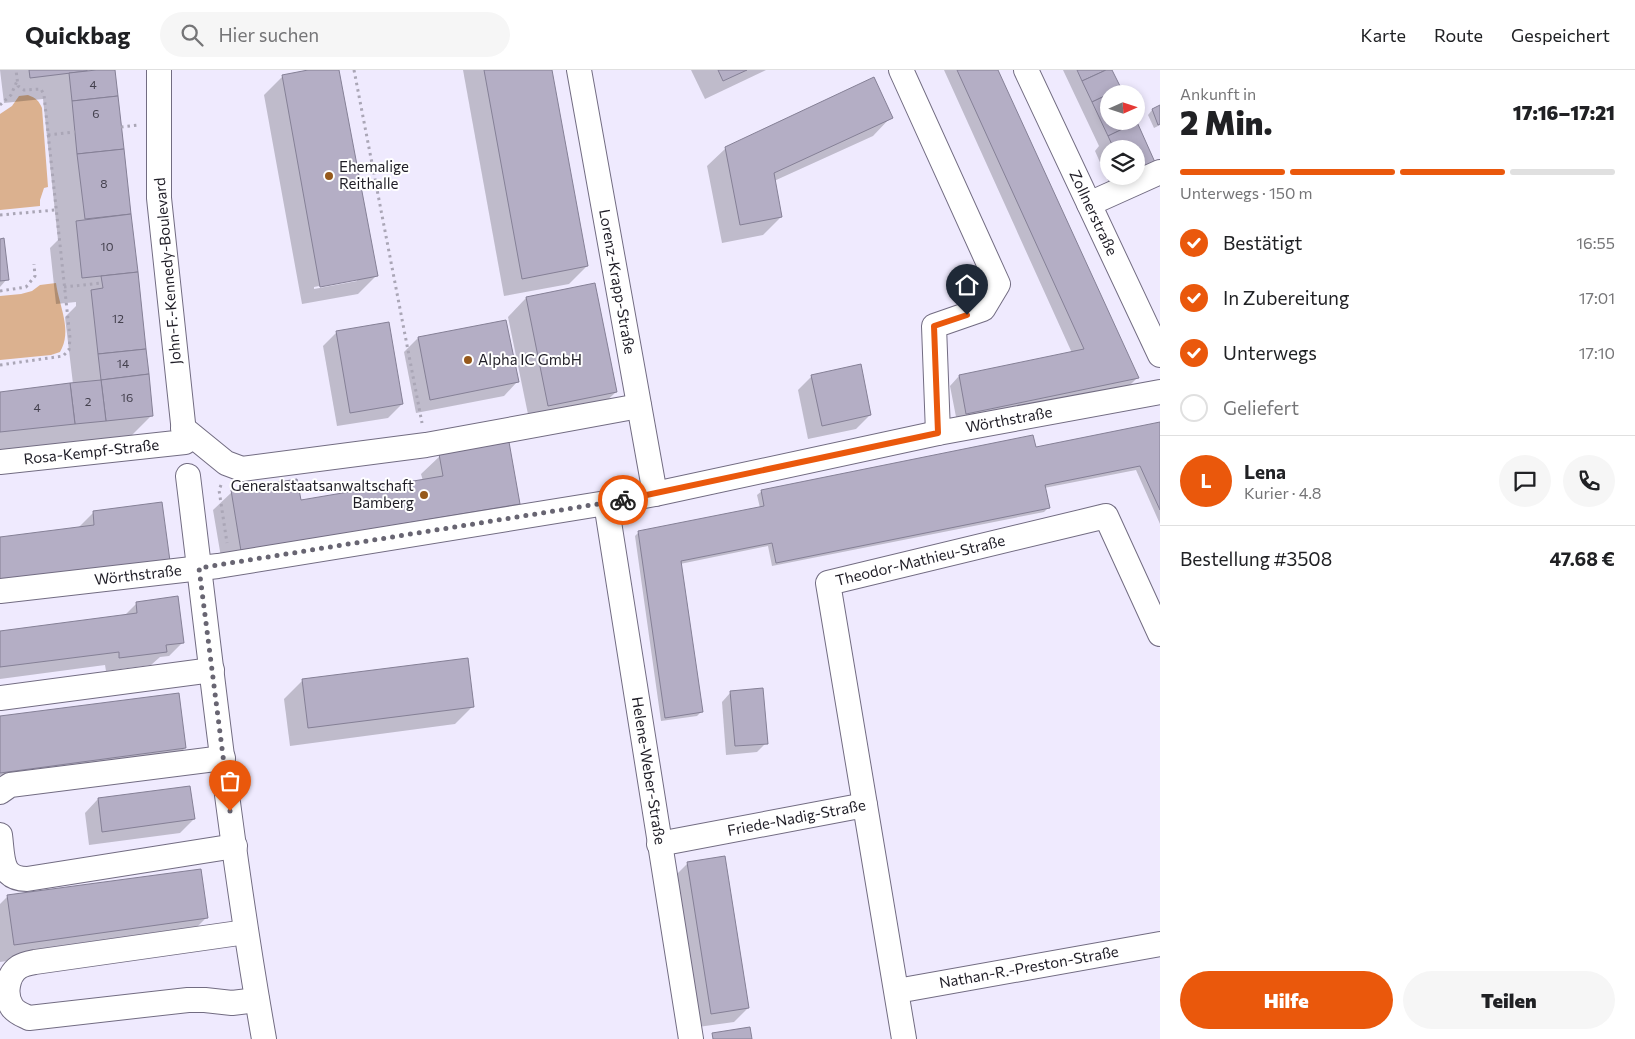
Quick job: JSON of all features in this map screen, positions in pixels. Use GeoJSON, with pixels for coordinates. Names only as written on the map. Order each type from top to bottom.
{"type":"FeatureCollection","features":[{"type":"Feature","properties":{"kind":"street","name":"John-F.-Kennedy-Boulevard"},"geometry":{"type":"LineString","coordinates":[[159,70],[159,198],[184,435]]}},
{"type":"Feature","properties":{"kind":"street","name":"Lorenz-Krapp-Straße"},"geometry":{"type":"LineString","coordinates":[[579,70],[655,494]]}},
{"type":"Feature","properties":{"kind":"street"},"geometry":{"type":"LineString","coordinates":[[901,70],[998,284],[983,309],[934,326],[938,433]]}},
{"type":"Feature","properties":{"kind":"street","name":"Zollnerstraße"},"geometry":{"type":"LineString","coordinates":[[1026,70],[1160,355]]}},
{"type":"Feature","properties":{"kind":"street"},"geometry":{"type":"LineString","coordinates":[[1089,204],[1160,172]]}},
{"type":"Feature","properties":{"kind":"street","name":"Wörthstraße"},"geometry":{"type":"LineString","coordinates":[[0,591],[216,566],[606,503],[938,433],[1160,392]]}},
{"type":"Feature","properties":{"kind":"street"},"geometry":{"type":"LineString","coordinates":[[184,435],[226,463],[242,469],[426,445],[639,406]]}},
{"type":"Feature","properties":{"kind":"street","name":"Rosa-Kempf-Straße"},"geometry":{"type":"LineString","coordinates":[[0,462],[184,435]]}},
{"type":"Feature","properties":{"kind":"street"},"geometry":{"type":"LineString","coordinates":[[188,476],[216,566],[212,670],[246,932],[264,1039]]}},
{"type":"Feature","properties":{"kind":"street","name":"Helene-Weber-Straße"},"geometry":{"type":"LineString","coordinates":[[606,503],[690,1039]]}},
{"type":"Feature","properties":{"kind":"street","name":"Theodor-Mathieu-Straße"},"geometry":{"type":"LineString","coordinates":[[865,805],[828,583],[1106,516],[1160,634]]}},
{"type":"Feature","properties":{"kind":"street"},"geometry":{"type":"LineString","coordinates":[[0,698],[212,670]]}},
{"type":"Feature","properties":{"kind":"street"},"geometry":{"type":"LineString","coordinates":[[0,792],[10,785],[223,758]]}},
{"type":"Feature","properties":{"kind":"street","name":"Friede-Nadig-Straße"},"geometry":{"type":"LineString","coordinates":[[659,844],[865,805],[904,1039]]}},
{"type":"Feature","properties":{"kind":"street"},"geometry":{"type":"LineString","coordinates":[[0,835],[4,869],[8,875],[17,879],[28,879],[235,846]]}},
{"type":"Feature","properties":{"kind":"street"},"geometry":{"type":"LineString","coordinates":[[246,932],[30,963],[18,968],[10,976],[7,985],[12,1007],[20,1014],[29,1018],[188,1000],[232,1003],[257,1000]]}},
{"type":"Feature","properties":{"kind":"street","name":"Nathan-R.-Preston-Straße"},"geometry":{"type":"LineString","coordinates":[[897,991],[1160,944]]}},
{"type":"Feature","properties":{"kind":"path"},"geometry":{"type":"LineString","coordinates":[[0,365],[63,356],[69,350],[70,338],[44,95],[41,89],[24,90],[18,86],[16,70]]}},
{"type":"Feature","properties":{"kind":"path"},"geometry":{"type":"LineString","coordinates":[[354,70],[426,445]]}},
{"type":"Feature","properties":{"kind":"path"},"geometry":{"type":"LineString","coordinates":[[0,105],[11,95],[17,81]]}},
{"type":"Feature","properties":{"kind":"path"},"geometry":{"type":"LineString","coordinates":[[48,135],[75,132]]}},
{"type":"Feature","properties":{"kind":"path"},"geometry":{"type":"LineString","coordinates":[[0,215],[56,210]]}},
{"type":"Feature","properties":{"kind":"path"},"geometry":{"type":"LineString","coordinates":[[0,291],[26,287],[35,276],[34,264]]}},
{"type":"Feature","properties":{"kind":"path"},"geometry":{"type":"LineString","coordinates":[[64,287],[102,283]]}},
{"type":"Feature","properties":{"kind":"path"},"geometry":{"type":"LineString","coordinates":[[216,566],[220,490],[226,463]]}},
{"type":"Feature","properties":{"kind":"shaded area"},"geometry":{"type":"Polygon","coordinates":[[[28,95],[37,100],[42,108],[48,187],[44,188],[40,206],[0,210],[0,114],[12,106],[19,96],[28,95]]]}},
{"type":"Feature","properties":{"kind":"shaded area"},"geometry":{"type":"Polygon","coordinates":[[[56,283],[65,327],[64,344],[60,352],[51,355],[0,360],[0,296],[21,294],[32,291],[40,285],[56,283]]]}},
{"type":"Feature","properties":{"kind":"building"},"geometry":{"type":"Polygon","coordinates":[[[29,70],[87,70],[87,71],[30,78],[29,70]]]}},
{"type":"Feature","properties":{"kind":"building"},"geometry":{"type":"Polygon","coordinates":[[[115,70],[118,96],[72,101],[69,73],[115,70]]]}},
{"type":"Feature","properties":{"kind":"building","name":"Ehemalige Reithalle"},"geometry":{"type":"Polygon","coordinates":[[[308,70],[339,70],[378,276],[320,287],[282,75],[308,70]]]}},
{"type":"Feature","properties":{"kind":"building"},"geometry":{"type":"Polygon","coordinates":[[[484,70],[552,70],[588,266],[522,279],[484,70]]]}},
{"type":"Feature","properties":{"kind":"building"},"geometry":{"type":"Polygon","coordinates":[[[718,70],[747,70],[723,81],[718,70]]]}},
{"type":"Feature","properties":{"kind":"building"},"geometry":{"type":"Polygon","coordinates":[[[957,70],[998,70],[1139,378],[966,414],[959,375],[1084,349],[957,70]]]}},
{"type":"Feature","properties":{"kind":"building"},"geometry":{"type":"Polygon","coordinates":[[[1077,70],[1106,70],[1082,81],[1077,70]]]}},
{"type":"Feature","properties":{"kind":"building"},"geometry":{"type":"Polygon","coordinates":[[[1106,70],[1112,70],[1120,85],[1100,85],[1100,98],[1092,102],[1082,81],[1106,70]]]}},
{"type":"Feature","properties":{"kind":"building"},"geometry":{"type":"Polygon","coordinates":[[[874,77],[893,118],[774,173],[782,217],[740,225],[725,147],[874,77]]]}},
{"type":"Feature","properties":{"kind":"building"},"geometry":{"type":"Polygon","coordinates":[[[118,96],[124,149],[77,154],[72,101],[118,96]]]}},
{"type":"Feature","properties":{"kind":"building"},"geometry":{"type":"Polygon","coordinates":[[[1100,98],[1100,119],[1092,102],[1100,98]]]}},
{"type":"Feature","properties":{"kind":"building"},"geometry":{"type":"Polygon","coordinates":[[[1160,105],[1160,124],[1158,125],[1152,109],[1160,105]]]}},
{"type":"Feature","properties":{"kind":"building"},"geometry":{"type":"Polygon","coordinates":[[[1105,130],[1120,130],[1108,136],[1105,130]]]}},
{"type":"Feature","properties":{"kind":"building"},"geometry":{"type":"Polygon","coordinates":[[[1120,130],[1141,130],[1158,169],[1145,173],[1145,140],[1110,140],[1108,136],[1120,130]]]}},
{"type":"Feature","properties":{"kind":"building"},"geometry":{"type":"Polygon","coordinates":[[[124,149],[131,214],[85,219],[77,154],[124,149]]]}},
{"type":"Feature","properties":{"kind":"building"},"geometry":{"type":"Polygon","coordinates":[[[131,214],[138,272],[82,278],[76,221],[131,214]]]}},
{"type":"Feature","properties":{"kind":"building"},"geometry":{"type":"Polygon","coordinates":[[[4,238],[9,280],[0,281],[0,239],[4,238]]]}},
{"type":"Feature","properties":{"kind":"building"},"geometry":{"type":"Polygon","coordinates":[[[138,272],[146,349],[98,354],[91,290],[103,288],[101,276],[138,272]]]}},
{"type":"Feature","properties":{"kind":"building"},"geometry":{"type":"Polygon","coordinates":[[[595,283],[617,392],[548,406],[526,297],[595,283]]]}},
{"type":"Feature","properties":{"kind":"building","name":"Alpha IC GmbH"},"geometry":{"type":"Polygon","coordinates":[[[506,320],[519,382],[430,400],[418,337],[506,320]]]}},
{"type":"Feature","properties":{"kind":"building"},"geometry":{"type":"Polygon","coordinates":[[[389,322],[403,404],[350,413],[336,331],[389,322]]]}},
{"type":"Feature","properties":{"kind":"building"},"geometry":{"type":"Polygon","coordinates":[[[146,349],[149,374],[101,380],[98,354],[146,349]]]}},
{"type":"Feature","properties":{"kind":"building"},"geometry":{"type":"Polygon","coordinates":[[[861,364],[871,415],[822,426],[811,375],[861,364]]]}},
{"type":"Feature","properties":{"kind":"building"},"geometry":{"type":"Polygon","coordinates":[[[149,374],[153,416],[106,421],[101,380],[149,374]]]}},
{"type":"Feature","properties":{"kind":"building"},"geometry":{"type":"Polygon","coordinates":[[[101,380],[106,421],[75,424],[70,383],[101,380]]]}},
{"type":"Feature","properties":{"kind":"building"},"geometry":{"type":"Polygon","coordinates":[[[70,383],[75,424],[0,432],[0,392],[70,383]]]}},
{"type":"Feature","properties":{"kind":"building"},"geometry":{"type":"Polygon","coordinates":[[[1160,422],[1160,510],[1140,466],[1045,485],[1050,508],[776,563],[772,543],[681,561],[703,712],[665,718],[638,531],[764,506],[761,490],[1033,435],[1036,447],[1160,422]]]}},
{"type":"Feature","properties":{"kind":"building","name":"Generalstaatsanwaltschaft Bamberg"},"geometry":{"type":"Polygon","coordinates":[[[509,442],[520,504],[241,551],[231,490],[297,479],[301,500],[443,476],[439,454],[509,442]]]}},
{"type":"Feature","properties":{"kind":"building"},"geometry":{"type":"Polygon","coordinates":[[[162,502],[170,561],[0,583],[0,537],[94,525],[93,511],[162,502]]]}},
{"type":"Feature","properties":{"kind":"building"},"geometry":{"type":"Polygon","coordinates":[[[178,596],[184,643],[166,645],[167,652],[119,658],[119,652],[0,667],[0,631],[137,613],[136,602],[178,596]]]}},
{"type":"Feature","properties":{"kind":"building"},"geometry":{"type":"Polygon","coordinates":[[[468,658],[474,707],[308,728],[302,679],[468,658]]]}},
{"type":"Feature","properties":{"kind":"building"},"geometry":{"type":"Polygon","coordinates":[[[763,688],[768,744],[735,746],[730,691],[763,688]]]}},
{"type":"Feature","properties":{"kind":"building"},"geometry":{"type":"Polygon","coordinates":[[[179,693],[186,748],[0,773],[0,716],[179,693]]]}},
{"type":"Feature","properties":{"kind":"building"},"geometry":{"type":"Polygon","coordinates":[[[190,786],[195,819],[102,832],[98,798],[190,786]]]}},
{"type":"Feature","properties":{"kind":"building"},"geometry":{"type":"Polygon","coordinates":[[[725,856],[749,1008],[711,1014],[687,862],[725,856]]]}},
{"type":"Feature","properties":{"kind":"building"},"geometry":{"type":"Polygon","coordinates":[[[201,869],[208,918],[14,945],[7,895],[201,869]]]}},
{"type":"Feature","properties":{"kind":"building"},"geometry":{"type":"Polygon","coordinates":[[[750,1027],[752,1039],[713,1039],[712,1033],[750,1027]]]}},
{"type":"Feature","properties":{"kind":"way so far"},"geometry":{"type":"LineString","coordinates":[[230,811],[199,568],[623,500]]}},
{"type":"Feature","properties":{"kind":"place","name":"Ehemalige Reithalle"},"geometry":{"type":"Point","coordinates":[329,176]}},
{"type":"Feature","properties":{"kind":"place","name":"Alpha IC GmbH"},"geometry":{"type":"Point","coordinates":[468,360]}},
{"type":"Feature","properties":{"kind":"place","name":"Generalstaatsanwaltschaft Bamberg"},"geometry":{"type":"Point","coordinates":[424,495]}},
{"type":"Feature","properties":{"kind":"route"},"geometry":{"type":"LineString","coordinates":[[623,500],[938,433],[934,326],[967,315]]}}]}
